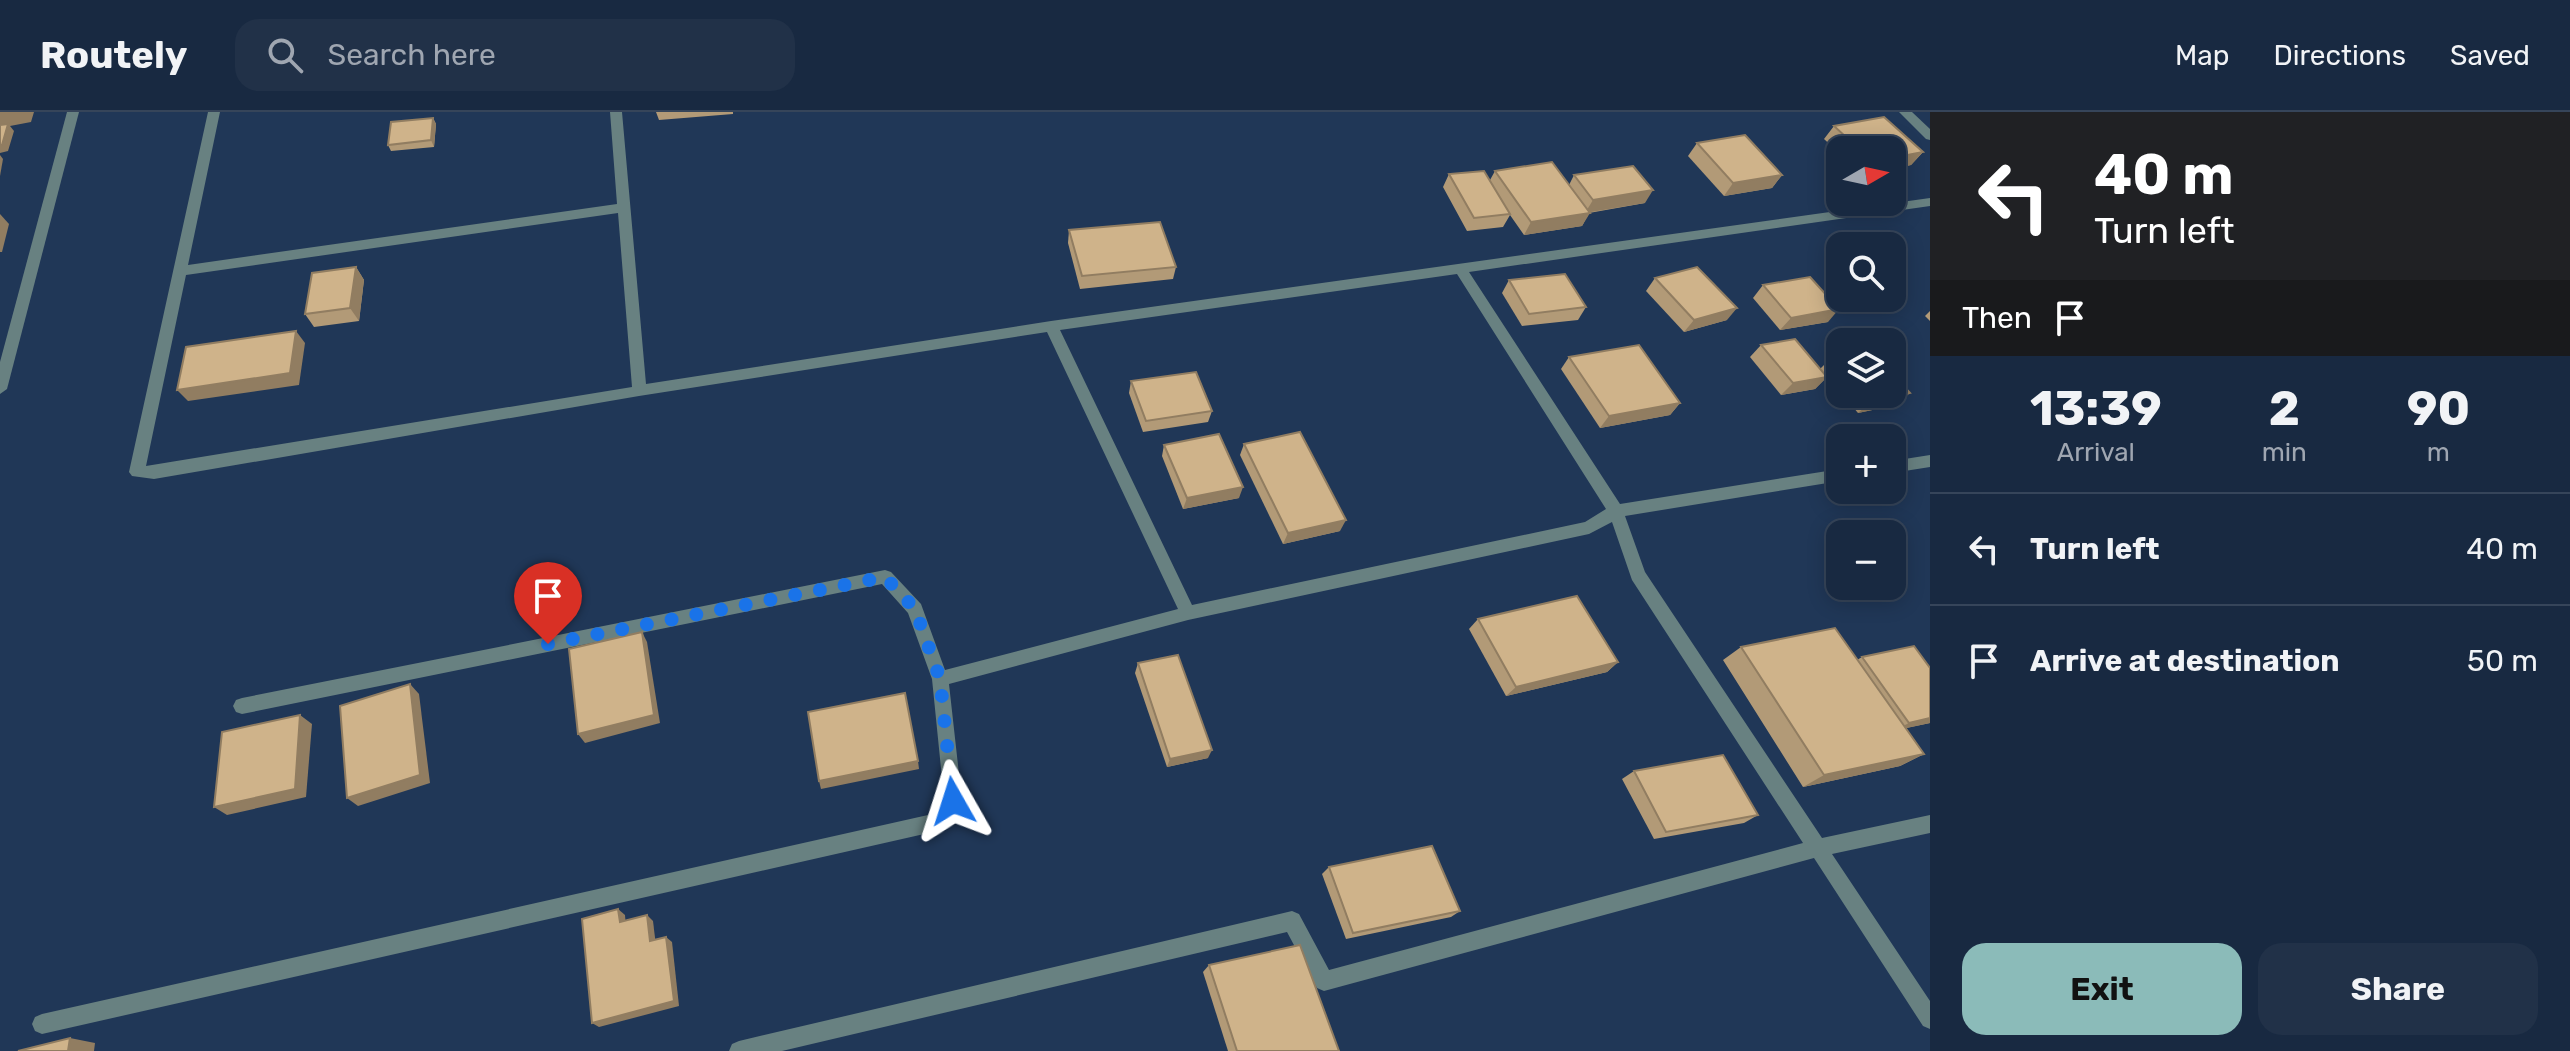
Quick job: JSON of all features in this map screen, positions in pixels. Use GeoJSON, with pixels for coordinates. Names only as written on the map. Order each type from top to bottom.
{"type":"FeatureCollection","features":[{"type":"Feature","properties":{"kind":"street"},"geometry":{"type":"LineString","coordinates":[[0,389],[73,112]]}},
{"type":"Feature","properties":{"kind":"street"},"geometry":{"type":"LineString","coordinates":[[215,112],[178,271],[137,472],[154,473],[639,391],[1051,326],[1930,202]]}},
{"type":"Feature","properties":{"kind":"street"},"geometry":{"type":"LineString","coordinates":[[616,112],[621,208],[639,391]]}},
{"type":"Feature","properties":{"kind":"street"},"geometry":{"type":"LineString","coordinates":[[1905,112],[1930,136]]}},
{"type":"Feature","properties":{"kind":"street"},"geometry":{"type":"LineString","coordinates":[[178,271],[621,208]]}},
{"type":"Feature","properties":{"kind":"street"},"geometry":{"type":"LineString","coordinates":[[1460,269],[1616,511],[1638,575],[1930,1019]]}},
{"type":"Feature","properties":{"kind":"street"},"geometry":{"type":"LineString","coordinates":[[1051,326],[1188,613]]}},
{"type":"Feature","properties":{"kind":"street"},"geometry":{"type":"LineString","coordinates":[[1906,465],[1930,461]]}},
{"type":"Feature","properties":{"kind":"street"},"geometry":{"type":"LineString","coordinates":[[940,679],[1188,613],[1589,528],[1616,511],[1826,477]]}},
{"type":"Feature","properties":{"kind":"street"},"geometry":{"type":"LineString","coordinates":[[42,1024],[933,823],[953,801],[940,679],[915,609],[885,577],[242,706]]}},
{"type":"Feature","properties":{"kind":"street"},"geometry":{"type":"LineString","coordinates":[[739,1051],[1292,921],[1324,981],[1817,848],[1930,824]]}},
{"type":"Feature","properties":{"kind":"building"},"geometry":{"type":"Polygon","coordinates":[[[1884,117],[1905,136],[1845,136],[1834,126],[1884,117]]]}},
{"type":"Feature","properties":{"kind":"building"},"geometry":{"type":"Polygon","coordinates":[[[433,118],[431,140],[388,145],[391,122],[433,118]]]}},
{"type":"Feature","properties":{"kind":"building"},"geometry":{"type":"Polygon","coordinates":[[[8,124],[2,145],[0,145],[0,125],[8,124]]]}},
{"type":"Feature","properties":{"kind":"building"},"geometry":{"type":"Polygon","coordinates":[[[1745,135],[1782,175],[1733,183],[1697,143],[1745,135]]]}},
{"type":"Feature","properties":{"kind":"building"},"geometry":{"type":"Polygon","coordinates":[[[1906,137],[1923,152],[1906,155],[1906,137]]]}},
{"type":"Feature","properties":{"kind":"building"},"geometry":{"type":"Polygon","coordinates":[[[1552,162],[1590,213],[1531,222],[1495,171],[1552,162]]]}},
{"type":"Feature","properties":{"kind":"building"},"geometry":{"type":"Polygon","coordinates":[[[1633,166],[1653,190],[1593,200],[1574,175],[1633,166]]]}},
{"type":"Feature","properties":{"kind":"building"},"geometry":{"type":"Polygon","coordinates":[[[1484,171],[1510,214],[1474,218],[1449,174],[1484,171]]]}},
{"type":"Feature","properties":{"kind":"building"},"geometry":{"type":"Polygon","coordinates":[[[1160,222],[1176,267],[1082,276],[1069,230],[1160,222]]]}},
{"type":"Feature","properties":{"kind":"building"},"geometry":{"type":"Polygon","coordinates":[[[356,267],[350,308],[305,314],[312,273],[356,267]]]}},
{"type":"Feature","properties":{"kind":"building"},"geometry":{"type":"Polygon","coordinates":[[[1697,267],[1737,308],[1694,320],[1655,278],[1697,267]]]}},
{"type":"Feature","properties":{"kind":"building"},"geometry":{"type":"Polygon","coordinates":[[[1565,274],[1586,307],[1529,314],[1509,280],[1565,274]]]}},
{"type":"Feature","properties":{"kind":"building"},"geometry":{"type":"Polygon","coordinates":[[[1810,277],[1826,295],[1826,311],[1791,318],[1763,285],[1810,277]]]}},
{"type":"Feature","properties":{"kind":"building"},"geometry":{"type":"Polygon","coordinates":[[[296,331],[290,373],[177,390],[186,347],[296,331]]]}},
{"type":"Feature","properties":{"kind":"building"},"geometry":{"type":"Polygon","coordinates":[[[1795,339],[1826,377],[1793,383],[1761,345],[1795,339]]]}},
{"type":"Feature","properties":{"kind":"building"},"geometry":{"type":"Polygon","coordinates":[[[1639,345],[1680,403],[1609,416],[1569,357],[1639,345]]]}},
{"type":"Feature","properties":{"kind":"building"},"geometry":{"type":"Polygon","coordinates":[[[1196,372],[1212,411],[1146,421],[1131,381],[1196,372]]]}},
{"type":"Feature","properties":{"kind":"building"},"geometry":{"type":"Polygon","coordinates":[[[1300,432],[1346,520],[1288,533],[1244,444],[1300,432]]]}},
{"type":"Feature","properties":{"kind":"building"},"geometry":{"type":"Polygon","coordinates":[[[1219,434],[1243,487],[1187,498],[1164,445],[1219,434]]]}},
{"type":"Feature","properties":{"kind":"building"},"geometry":{"type":"Polygon","coordinates":[[[1577,596],[1618,662],[1516,687],[1478,619],[1577,596]]]}},
{"type":"Feature","properties":{"kind":"building"},"geometry":{"type":"Polygon","coordinates":[[[1835,628],[1924,754],[1824,775],[1741,647],[1835,628]]]}},
{"type":"Feature","properties":{"kind":"building"},"geometry":{"type":"Polygon","coordinates":[[[642,632],[654,715],[578,734],[569,649],[642,632]]]}},
{"type":"Feature","properties":{"kind":"building"},"geometry":{"type":"Polygon","coordinates":[[[1914,646],[1930,668],[1930,718],[1909,723],[1862,657],[1914,646]]]}},
{"type":"Feature","properties":{"kind":"building"},"geometry":{"type":"Polygon","coordinates":[[[1178,655],[1212,750],[1170,759],[1138,663],[1178,655]]]}},
{"type":"Feature","properties":{"kind":"building"},"geometry":{"type":"Polygon","coordinates":[[[410,684],[420,775],[347,798],[340,706],[410,684]]]}},
{"type":"Feature","properties":{"kind":"building"},"geometry":{"type":"Polygon","coordinates":[[[905,693],[918,761],[819,781],[808,712],[905,693]]]}},
{"type":"Feature","properties":{"kind":"building"},"geometry":{"type":"Polygon","coordinates":[[[300,715],[295,789],[214,807],[222,732],[300,715]]]}},
{"type":"Feature","properties":{"kind":"building"},"geometry":{"type":"Polygon","coordinates":[[[1723,755],[1758,815],[1666,832],[1634,771],[1723,755]]]}},
{"type":"Feature","properties":{"kind":"building"},"geometry":{"type":"Polygon","coordinates":[[[1432,846],[1460,911],[1353,933],[1329,867],[1432,846]]]}},
{"type":"Feature","properties":{"kind":"building"},"geometry":{"type":"Polygon","coordinates":[[[618,909],[620,922],[647,915],[650,941],[666,937],[674,1001],[592,1023],[582,919],[618,909]]]}},
{"type":"Feature","properties":{"kind":"building"},"geometry":{"type":"Polygon","coordinates":[[[1300,945],[1339,1051],[1237,1051],[1209,965],[1300,945]]]}},
{"type":"Feature","properties":{"kind":"building"},"geometry":{"type":"Polygon","coordinates":[[[70,1038],[68,1051],[18,1051],[70,1038]]]}},
{"type":"Feature","properties":{"kind":"route"},"geometry":{"type":"LineString","coordinates":[[548,644],[885,577],[915,609],[940,679],[953,801]]}}]}
